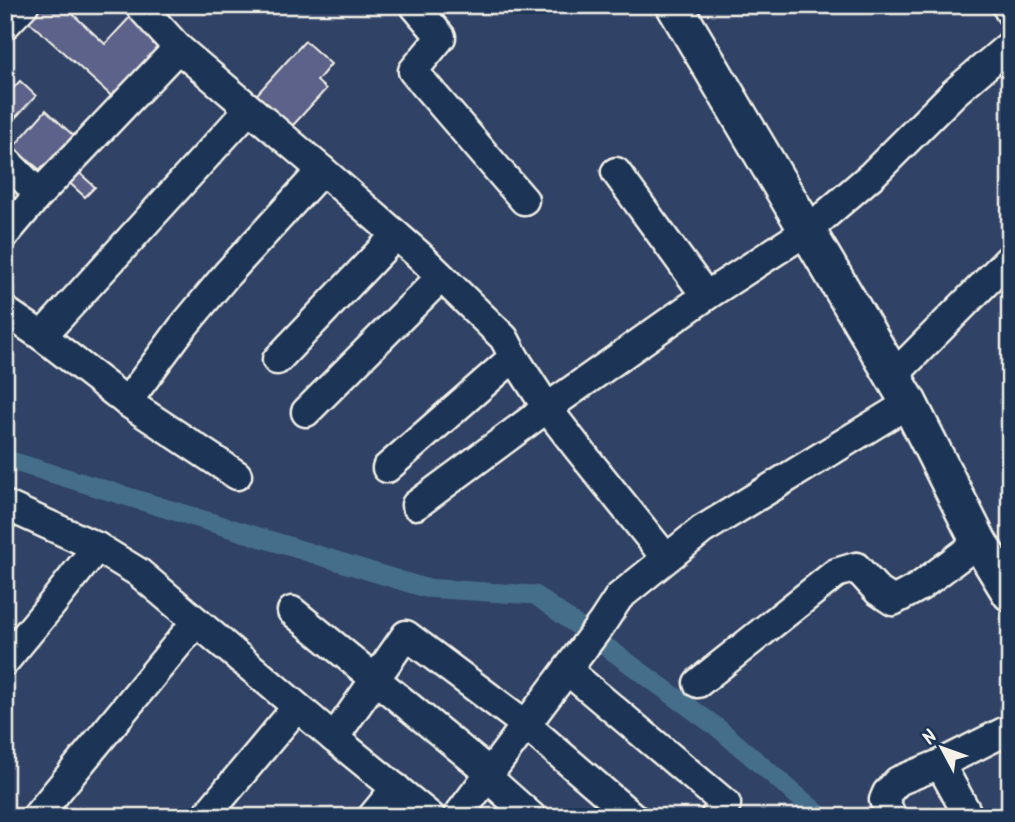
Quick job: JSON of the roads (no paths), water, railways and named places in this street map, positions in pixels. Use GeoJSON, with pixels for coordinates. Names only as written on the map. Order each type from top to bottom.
{"type":"FeatureCollection","features":[{"type":"Feature","properties":{"kind":"main road"},"geometry":{"type":"LineString","coordinates":[[674,5],[901,389],[979,542],[1010,593]]}},
{"type":"Feature","properties":{"kind":"street"},"geometry":{"type":"LineString","coordinates":[[5,25],[24,5]]}},
{"type":"Feature","properties":{"kind":"street"},"geometry":{"type":"LineString","coordinates":[[139,5],[178,48],[396,235],[504,338],[547,408],[666,558]]}},
{"type":"Feature","properties":{"kind":"street"},"geometry":{"type":"LineString","coordinates":[[414,5],[441,37],[413,71],[524,200]]}},
{"type":"Feature","properties":{"kind":"street"},"geometry":{"type":"LineString","coordinates":[[1006,5],[1010,12]]}},
{"type":"Feature","properties":{"kind":"street"},"geometry":{"type":"LineString","coordinates":[[416,505],[547,408],[706,296],[808,230],[872,174],[955,92],[1010,45]]}},
{"type":"Feature","properties":{"kind":"street"},"geometry":{"type":"LineString","coordinates":[[5,234],[39,194],[178,48]]}},
{"type":"Feature","properties":{"kind":"street"},"geometry":{"type":"LineString","coordinates":[[42,336],[249,109]]}},
{"type":"Feature","properties":{"kind":"street"},"geometry":{"type":"LineString","coordinates":[[5,160],[39,194]]}},
{"type":"Feature","properties":{"kind":"street"},"geometry":{"type":"LineString","coordinates":[[127,402],[182,328],[227,274],[322,170]]}},
{"type":"Feature","properties":{"kind":"street"},"geometry":{"type":"LineString","coordinates":[[616,172],[706,296]]}},
{"type":"Feature","properties":{"kind":"street"},"geometry":{"type":"LineString","coordinates":[[277,360],[396,235]]}},
{"type":"Feature","properties":{"kind":"street"},"geometry":{"type":"LineString","coordinates":[[457,817],[619,597],[702,530],[901,389],[1010,258]]}},
{"type":"Feature","properties":{"kind":"street"},"geometry":{"type":"LineString","coordinates":[[306,412],[441,277]]}},
{"type":"Feature","properties":{"kind":"street"},"geometry":{"type":"LineString","coordinates":[[5,311],[127,402],[237,475]]}},
{"type":"Feature","properties":{"kind":"street"},"geometry":{"type":"LineString","coordinates":[[387,468],[514,357]]}},
{"type":"Feature","properties":{"kind":"street"},"geometry":{"type":"LineString","coordinates":[[5,505],[97,547],[138,572],[431,817]]}},
{"type":"Feature","properties":{"kind":"street"},"geometry":{"type":"LineString","coordinates":[[698,683],[836,573],[856,567],[878,591],[893,601],[919,587],[979,542]]}},
{"type":"Feature","properties":{"kind":"street"},"geometry":{"type":"LineString","coordinates":[[5,661],[97,547]]}},
{"type":"Feature","properties":{"kind":"street"},"geometry":{"type":"LineString","coordinates":[[292,611],[489,775],[532,817]]}},
{"type":"Feature","properties":{"kind":"street"},"geometry":{"type":"LineString","coordinates":[[36,817],[197,622]]}},
{"type":"Feature","properties":{"kind":"street"},"geometry":{"type":"LineString","coordinates":[[334,738],[406,635],[526,725],[633,817]]}},
{"type":"Feature","properties":{"kind":"street"},"geometry":{"type":"LineString","coordinates":[[567,670],[725,812]]}},
{"type":"Feature","properties":{"kind":"street"},"geometry":{"type":"LineString","coordinates":[[205,817],[297,707]]}},
{"type":"Feature","properties":{"kind":"street"},"geometry":{"type":"LineString","coordinates":[[892,817],[884,800],[898,781],[1009,732]]}},
{"type":"Feature","properties":{"kind":"street"},"geometry":{"type":"LineString","coordinates":[[940,764],[968,817]]}},
{"type":"Feature","properties":{"kind":"street"},"geometry":{"type":"LineString","coordinates":[[372,817],[396,788]]}},
{"type":"Feature","properties":{"kind":"waterway"},"geometry":{"type":"LineString","coordinates":[[5,459],[425,588],[535,595],[718,728],[822,817]]}}]}
